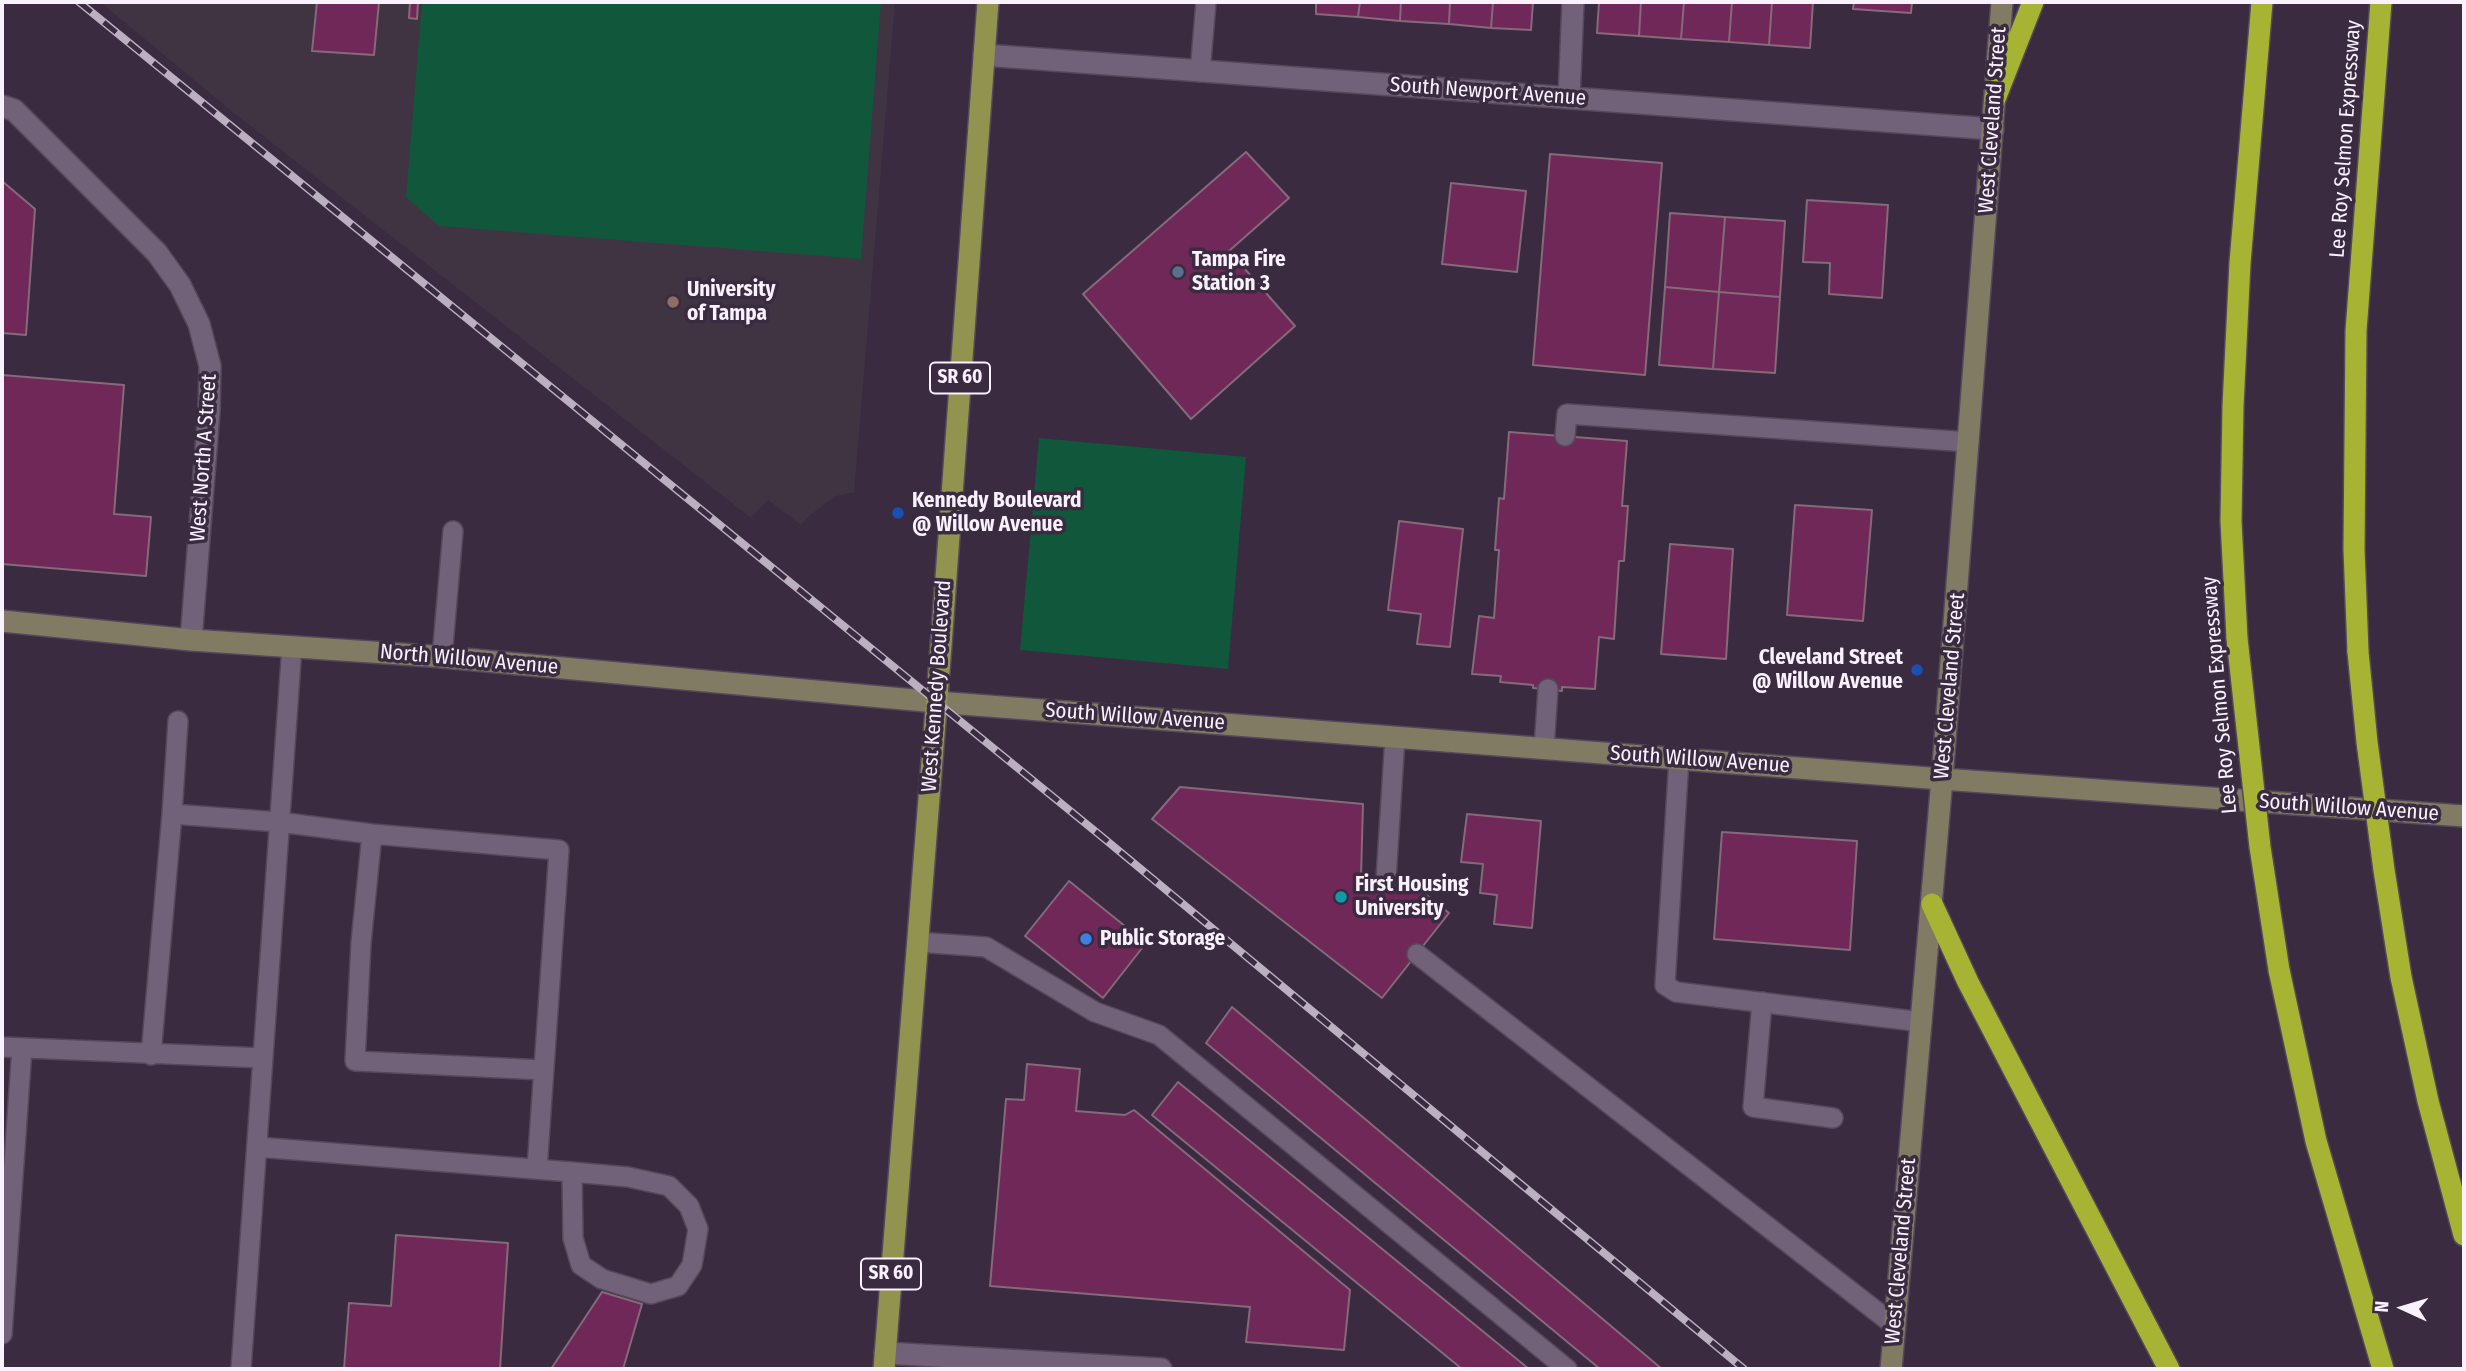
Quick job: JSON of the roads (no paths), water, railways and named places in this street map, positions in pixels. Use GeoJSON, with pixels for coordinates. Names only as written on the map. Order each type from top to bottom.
{"type":"FeatureCollection","features":[{"type":"Feature","properties":{"kind":"highway"},"geometry":{"type":"LineString","coordinates":[[1995,99],[2033,2]]}},
{"type":"Feature","properties":{"kind":"highway","name":"Lee Roy Selmon Expressway"},"geometry":{"type":"LineString","coordinates":[[2262,2],[2240,263],[2233,406],[2231,521],[2237,638],[2258,834],[2279,970],[2316,1141],[2383,1369]]}},
{"type":"Feature","properties":{"kind":"highway","name":"Lee Roy Selmon Expressway"},"geometry":{"type":"LineString","coordinates":[[2381,2],[2356,331],[2354,522],[2358,652],[2373,793],[2401,977],[2428,1101],[2464,1235]]}},
{"type":"Feature","properties":{"kind":"highway"},"geometry":{"type":"LineString","coordinates":[[1932,904],[1968,982],[2169,1369]]}},
{"type":"Feature","properties":{"kind":"main road","name":"West Kennedy Boulevard"},"geometry":{"type":"LineString","coordinates":[[884,1361],[988,2]]}},
{"type":"Feature","properties":{"kind":"street"},"geometry":{"type":"LineString","coordinates":[[1569,98],[1573,2]]}},
{"type":"Feature","properties":{"kind":"street","name":"West Cleveland Street"},"geometry":{"type":"LineString","coordinates":[[1891,1369],[1932,904],[2002,2]]}},
{"type":"Feature","properties":{"kind":"street","name":"South Newport Avenue"},"geometry":{"type":"LineString","coordinates":[[984,55],[1993,129]]}},
{"type":"Feature","properties":{"kind":"street","name":"West North A Street"},"geometry":{"type":"LineString","coordinates":[[2,106],[14,110],[157,253],[180,285],[199,324],[211,366],[191,640]]}},
{"type":"Feature","properties":{"kind":"street","name":"North Willow Avenue"},"geometry":{"type":"LineString","coordinates":[[2,621],[191,640],[442,657],[936,702]]}},
{"type":"Feature","properties":{"kind":"street","name":"South Willow Avenue"},"geometry":{"type":"LineString","coordinates":[[936,702],[2464,816]]}},
{"type":"Feature","properties":{"kind":"street"},"geometry":{"type":"LineString","coordinates":[[884,1361],[1161,1369]]}},
{"type":"Feature","properties":{"kind":"lane"},"geometry":{"type":"LineString","coordinates":[[1200,72],[1206,2]]}},
{"type":"Feature","properties":{"kind":"lane"},"geometry":{"type":"LineString","coordinates":[[1565,436],[1567,414],[1969,442]]}},
{"type":"Feature","properties":{"kind":"lane"},"geometry":{"type":"LineString","coordinates":[[442,657],[453,531]]}},
{"type":"Feature","properties":{"kind":"lane"},"geometry":{"type":"LineString","coordinates":[[241,1369],[292,646]]}},
{"type":"Feature","properties":{"kind":"lane"},"geometry":{"type":"LineString","coordinates":[[1544,748],[1548,690]]}},
{"type":"Feature","properties":{"kind":"lane"},"geometry":{"type":"LineString","coordinates":[[151,1055],[178,721]]}},
{"type":"Feature","properties":{"kind":"lane"},"geometry":{"type":"LineString","coordinates":[[1386,879],[1395,737]]}},
{"type":"Feature","properties":{"kind":"lane"},"geometry":{"type":"LineString","coordinates":[[1679,758],[1665,985],[1676,992],[1922,1022]]}},
{"type":"Feature","properties":{"kind":"lane"},"geometry":{"type":"LineString","coordinates":[[172,814],[559,850],[537,1168]]}},
{"type":"Feature","properties":{"kind":"lane"},"geometry":{"type":"LineString","coordinates":[[372,834],[361,943],[355,1061],[544,1070]]}},
{"type":"Feature","properties":{"kind":"lane"},"geometry":{"type":"LineString","coordinates":[[917,942],[986,947],[1095,1012],[1159,1035],[1567,1369]]}},
{"type":"Feature","properties":{"kind":"lane"},"geometry":{"type":"LineString","coordinates":[[1417,954],[1895,1325]]}},
{"type":"Feature","properties":{"kind":"lane"},"geometry":{"type":"LineString","coordinates":[[1762,1002],[1753,1107],[1833,1118]]}},
{"type":"Feature","properties":{"kind":"lane"},"geometry":{"type":"LineString","coordinates":[[2,1047],[263,1058]]}},
{"type":"Feature","properties":{"kind":"lane"},"geometry":{"type":"LineString","coordinates":[[2,1334],[22,1048]]}},
{"type":"Feature","properties":{"kind":"lane"},"geometry":{"type":"LineString","coordinates":[[257,1147],[537,1168],[628,1177],[669,1186],[689,1206],[698,1229],[692,1265],[678,1286],[652,1294],[602,1279],[581,1265],[573,1238],[572,1172]]}},
{"type":"Feature","properties":{"kind":"railway"},"geometry":{"type":"LineString","coordinates":[[79,2],[1101,836],[1744,1369]]}},
{"type":"Feature","properties":{"kind":"place","name":"Tampa Fire Station 3"},"geometry":{"type":"Point","coordinates":[1178,272]}},
{"type":"Feature","properties":{"kind":"place","name":"University of Tampa"},"geometry":{"type":"Point","coordinates":[673,302]}},
{"type":"Feature","properties":{"kind":"place","name":"Kennedy Boulevard @ Willow Avenue"},"geometry":{"type":"Point","coordinates":[898,513]}},
{"type":"Feature","properties":{"kind":"place","name":"Cleveland Street @ Willow Avenue"},"geometry":{"type":"Point","coordinates":[1917,670]}},
{"type":"Feature","properties":{"kind":"place","name":"First Housing University"},"geometry":{"type":"Point","coordinates":[1341,897]}},
{"type":"Feature","properties":{"kind":"place","name":"Public Storage"},"geometry":{"type":"Point","coordinates":[1086,939]}}]}
